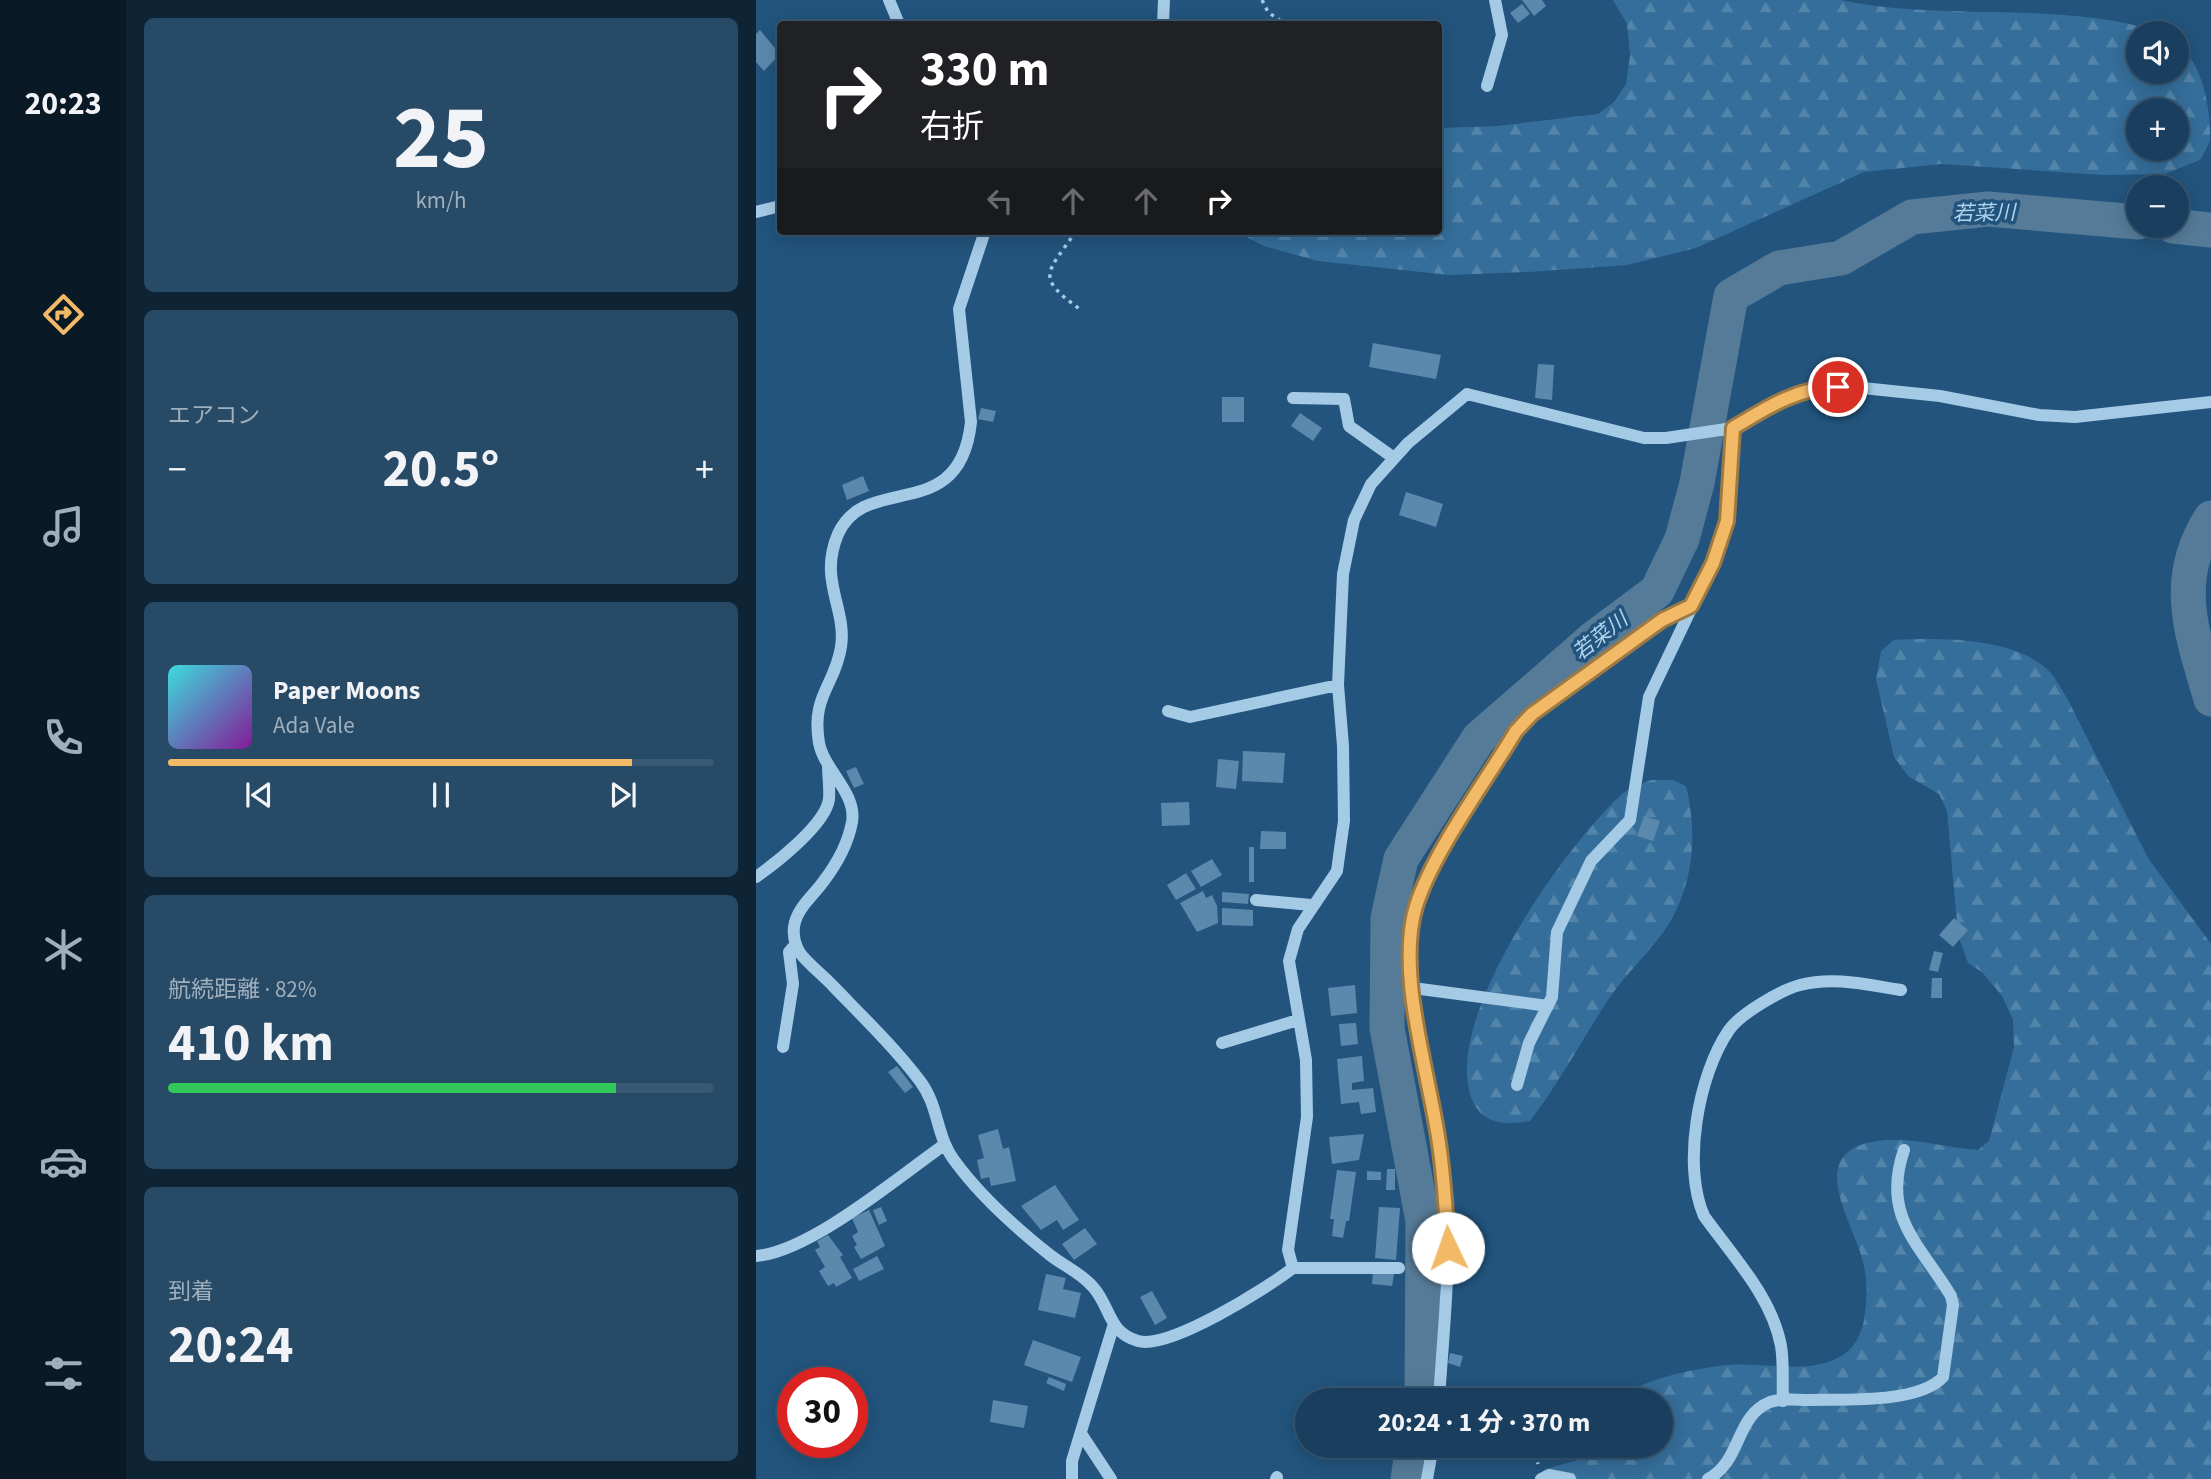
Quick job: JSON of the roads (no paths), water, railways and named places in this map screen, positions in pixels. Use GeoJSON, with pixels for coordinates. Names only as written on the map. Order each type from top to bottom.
{"type":"FeatureCollection","features":[{"type":"Feature","properties":{"kind":"street"},"geometry":{"type":"LineString","coordinates":[[889,0],[899,21]]}},
{"type":"Feature","properties":{"kind":"street"},"geometry":{"type":"LineString","coordinates":[[1163,21],[1164,0]]}},
{"type":"Feature","properties":{"kind":"street"},"geometry":{"type":"LineString","coordinates":[[1487,86],[1502,35],[1495,0]]}},
{"type":"Feature","properties":{"kind":"street"},"geometry":{"type":"LineString","coordinates":[[756,212],[777,207]]}},
{"type":"Feature","properties":{"kind":"street"},"geometry":{"type":"LineString","coordinates":[[984,235],[959,309],[971,422],[969,438],[960,462],[935,487],[884,500],[861,510],[845,523],[836,543],[831,577],[841,623],[842,644],[817,707],[817,726],[820,748],[841,783],[852,815],[852,823],[841,855],[798,913],[793,930],[796,944],[806,959],[899,1055],[921,1082],[936,1106],[944,1145],[975,1186],[1051,1256],[1094,1287],[1113,1327],[1127,1338],[1142,1343],[1157,1343],[1266,1289],[1293,1268],[1399,1268]]}},
{"type":"Feature","properties":{"kind":"street"},"geometry":{"type":"LineString","coordinates":[[1293,1268],[1288,1250],[1307,1117],[1306,1060],[1289,961],[1298,929],[1311,905],[1336,871],[1344,821],[1343,746],[1338,685],[1343,574],[1353,520],[1371,484],[1394,458],[1467,394],[1644,438],[1729,429],[1772,404],[1823,387],[1853,387],[1940,396],[2039,415],[2075,418],[2211,402]]}},
{"type":"Feature","properties":{"kind":"street"},"geometry":{"type":"LineString","coordinates":[[1293,398],[1344,399],[1349,426],[1394,458]]}},
{"type":"Feature","properties":{"kind":"street"},"geometry":{"type":"LineString","coordinates":[[1517,1085],[1529,1043],[1548,1006],[1555,981],[1557,932],[1591,861],[1630,820],[1649,697],[1713,563],[1727,521],[1729,429]]}},
{"type":"Feature","properties":{"kind":"street"},"geometry":{"type":"LineString","coordinates":[[1440,1388],[1448,1248],[1446,1196],[1413,988],[1410,957],[1416,906],[1436,863],[1516,731],[1532,714],[1652,627],[1679,609],[1691,606]]}},
{"type":"Feature","properties":{"kind":"street"},"geometry":{"type":"LineString","coordinates":[[1168,711],[1190,718],[1338,685]]}},
{"type":"Feature","properties":{"kind":"street"},"geometry":{"type":"LineString","coordinates":[[756,877],[784,858],[824,812],[829,800],[828,765]]}},
{"type":"Feature","properties":{"kind":"street"},"geometry":{"type":"LineString","coordinates":[[1256,900],[1311,905]]}},
{"type":"Feature","properties":{"kind":"street"},"geometry":{"type":"LineString","coordinates":[[783,1047],[793,984],[789,952],[796,944]]}},
{"type":"Feature","properties":{"kind":"street"},"geometry":{"type":"LineString","coordinates":[[1783,1401],[1782,1349],[1777,1330],[1766,1305],[1697,1202],[1693,1128],[1729,1029],[1741,1017],[1799,985],[1833,980],[1901,990]]}},
{"type":"Feature","properties":{"kind":"street"},"geometry":{"type":"LineString","coordinates":[[1413,988],[1548,1006]]}},
{"type":"Feature","properties":{"kind":"street"},"geometry":{"type":"LineString","coordinates":[[1222,1043],[1298,1020]]}},
{"type":"Feature","properties":{"kind":"street"},"geometry":{"type":"LineString","coordinates":[[756,1256],[769,1255],[813,1237],[944,1145]]}},
{"type":"Feature","properties":{"kind":"street"},"geometry":{"type":"LineString","coordinates":[[1708,1479],[1721,1472],[1731,1458],[1745,1425],[1758,1409],[1772,1401],[1862,1399],[1912,1393],[1935,1386],[1943,1377],[1953,1305],[1951,1296],[1899,1215],[1899,1167],[1904,1150]]}},
{"type":"Feature","properties":{"kind":"street"},"geometry":{"type":"LineString","coordinates":[[1072,1479],[1072,1461],[1082,1435],[1094,1379],[1113,1327]]}},
{"type":"Feature","properties":{"kind":"street"},"geometry":{"type":"LineString","coordinates":[[1082,1435],[1111,1479]]}},
{"type":"Feature","properties":{"kind":"street"},"geometry":{"type":"LineString","coordinates":[[1427,1479],[1431,1458]]}},
{"type":"Feature","properties":{"kind":"street"},"geometry":{"type":"LineString","coordinates":[[1542,1477],[1570,1479]]}},
{"type":"Feature","properties":{"kind":"waterway","name":"若菜川"},"geometry":{"type":"LineString","coordinates":[[1422,1388],[1423,1221],[1387,1028],[1388,918],[1401,859],[1479,738],[1594,638],[1657,591],[1682,539],[1697,483],[1731,296],[1779,268],[1841,258],[1912,217],[1988,209],[2126,221]]}},
{"type":"Feature","properties":{"kind":"waterway","name":"若菜川"},"geometry":{"type":"LineString","coordinates":[[2189,228],[2211,230]]}},
{"type":"Feature","properties":{"kind":"waterway"},"geometry":{"type":"LineString","coordinates":[[2211,518],[2191,563],[2188,585],[2192,630],[2211,699]]}},
{"type":"Feature","properties":{"kind":"waterway","name":"若菜川"},"geometry":{"type":"LineString","coordinates":[[1408,1479],[1411,1458]]}}]}
